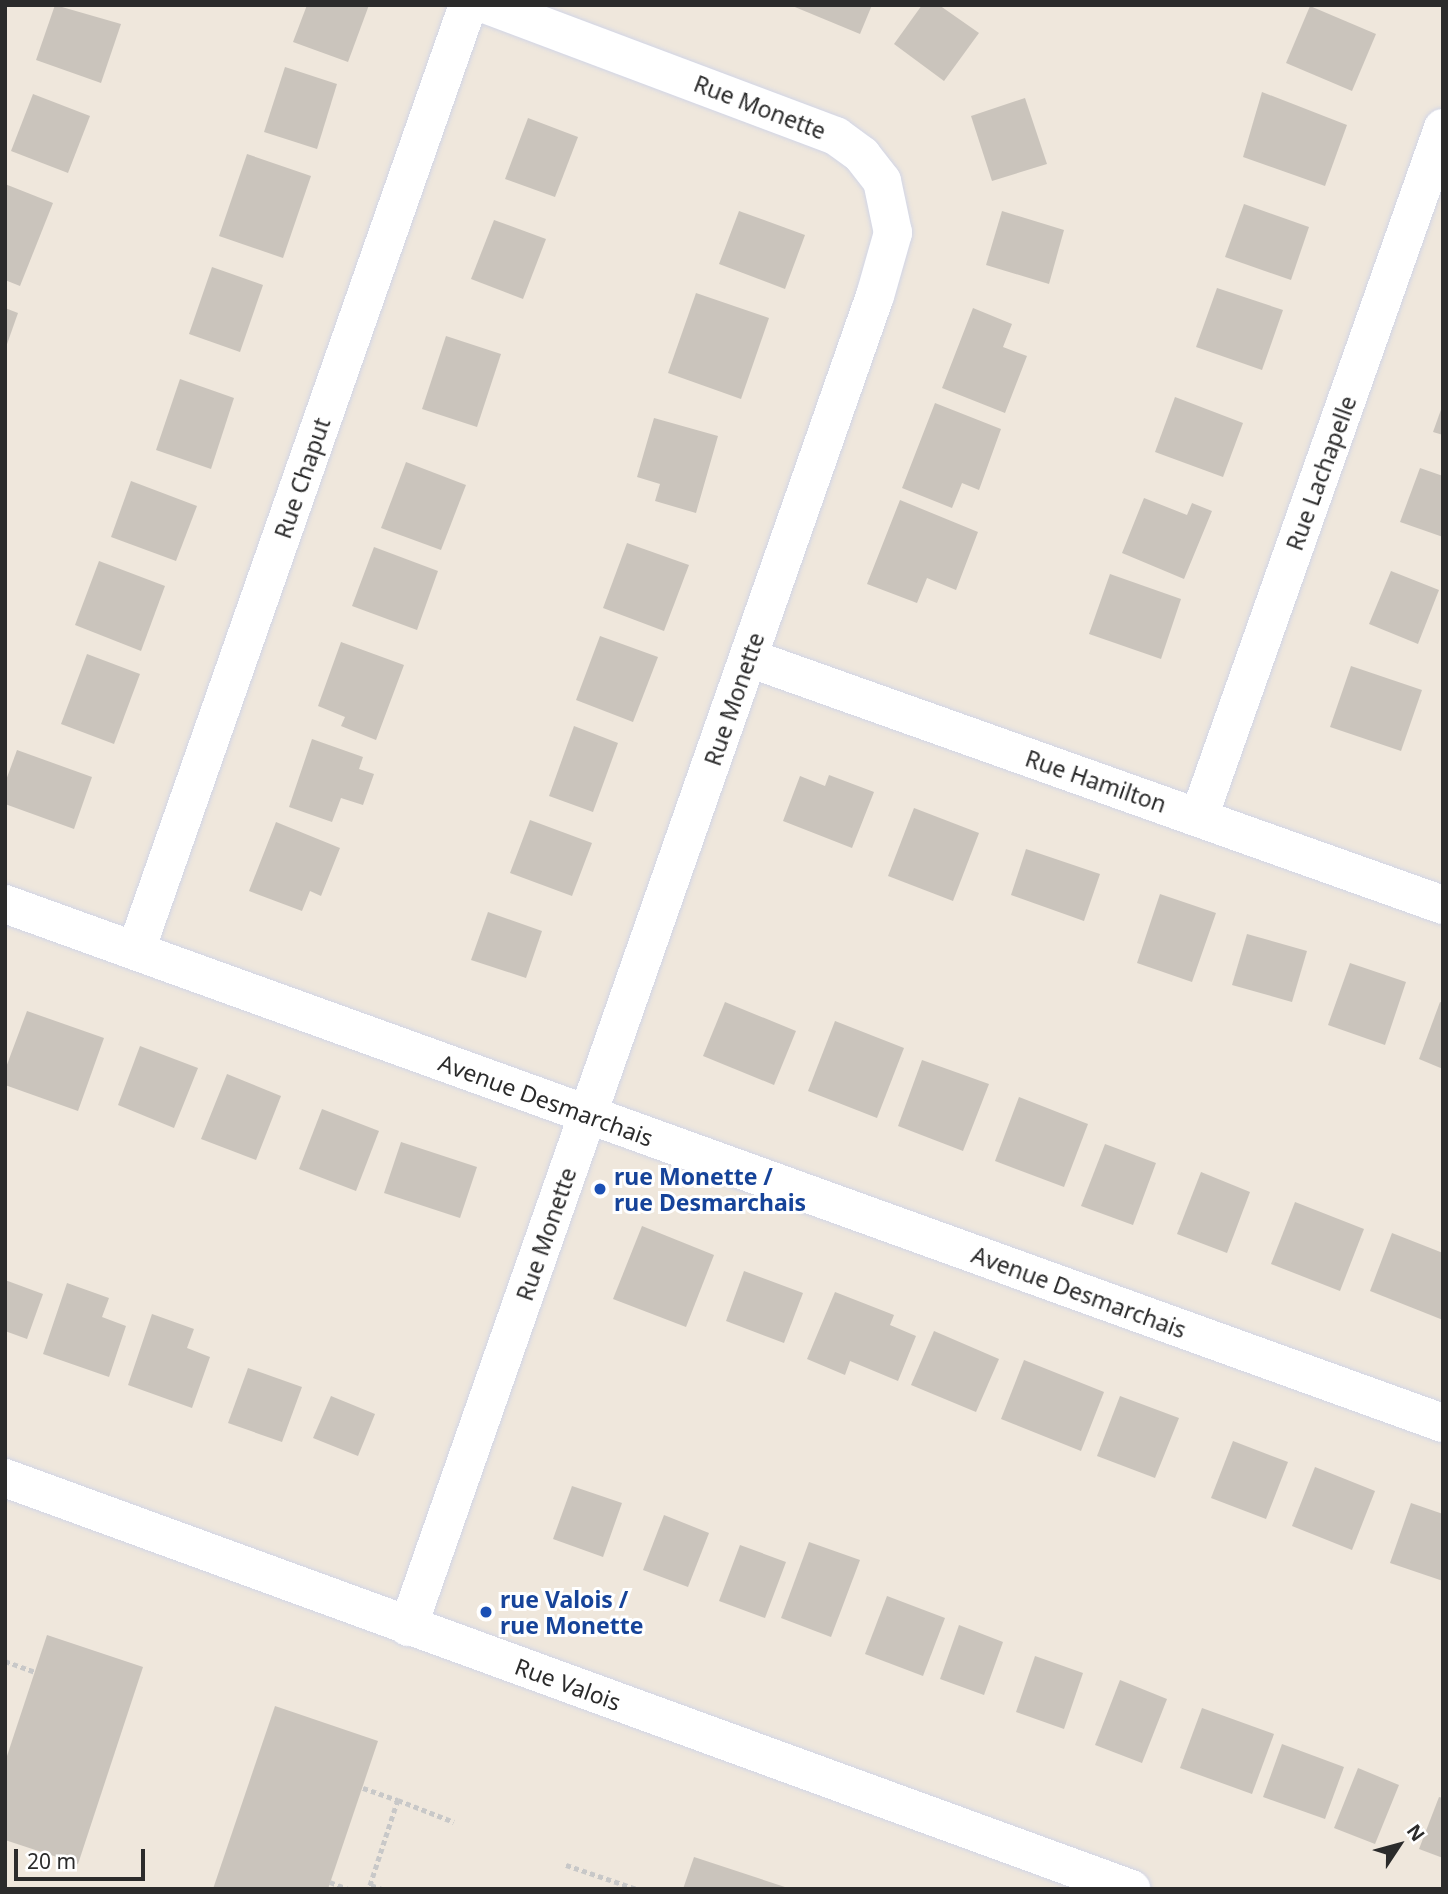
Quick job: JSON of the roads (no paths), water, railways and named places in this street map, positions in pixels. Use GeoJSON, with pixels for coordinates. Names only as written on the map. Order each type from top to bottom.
{"type":"FeatureCollection","features":[{"type":"Feature","properties":{"kind":"street","name":"Rue Chaput"},"geometry":{"type":"LineString","coordinates":[[136,950],[468,5]]}},
{"type":"Feature","properties":{"kind":"street","name":"Rue Monette"},"geometry":{"type":"LineString","coordinates":[[408,1627],[889,255],[892,215],[882,180],[862,155],[819,128],[488,5]]}},
{"type":"Feature","properties":{"kind":"street","name":"Rue Lachapelle"},"geometry":{"type":"LineString","coordinates":[[1199,817],[1443,128]]}},
{"type":"Feature","properties":{"kind":"street","name":"Rue Hamilton"},"geometry":{"type":"LineString","coordinates":[[749,658],[1443,905]]}},
{"type":"Feature","properties":{"kind":"street","name":"Avenue Desmarchais"},"geometry":{"type":"LineString","coordinates":[[5,904],[1443,1423]]}},
{"type":"Feature","properties":{"kind":"street","name":"Rue Valois"},"geometry":{"type":"LineString","coordinates":[[5,1478],[1131,1889]]}},
{"type":"Feature","properties":{"kind":"place","name":"rue Monette / rue Desmarchais"},"geometry":{"type":"Point","coordinates":[600,1189]}},
{"type":"Feature","properties":{"kind":"place","name":"rue Valois / rue Monette"},"geometry":{"type":"Point","coordinates":[486,1612]}}]}
